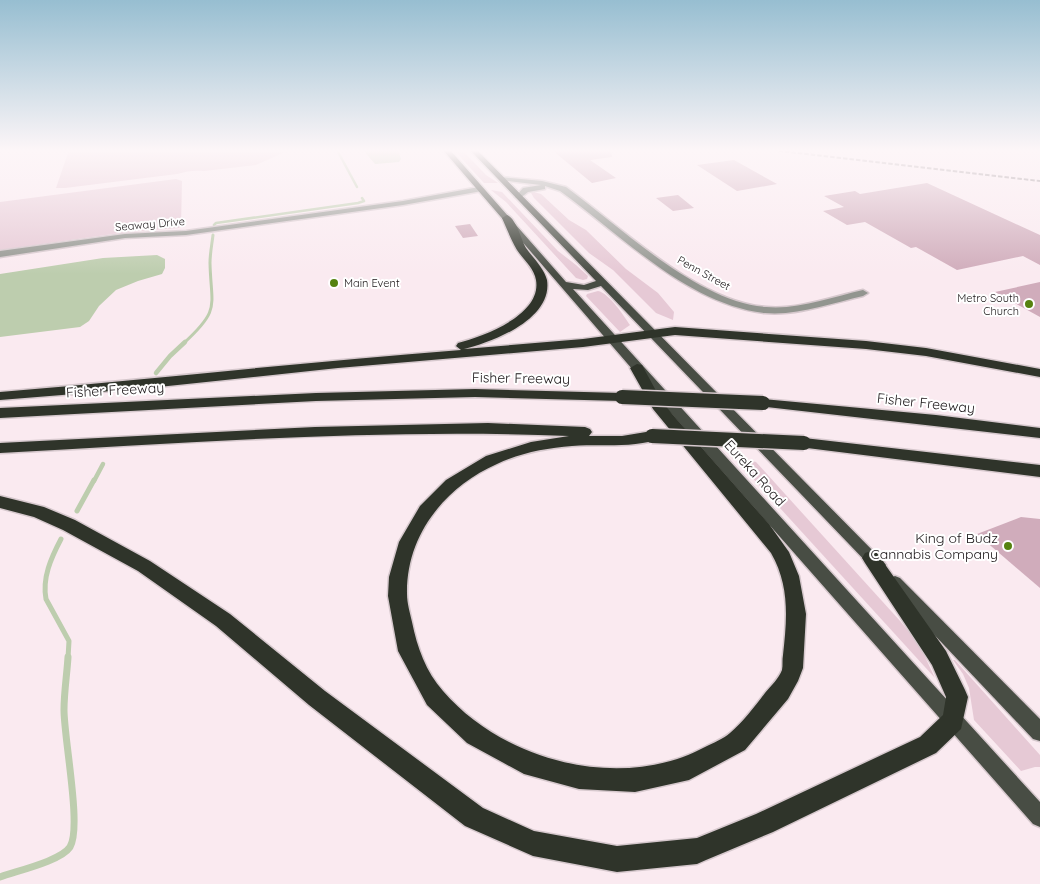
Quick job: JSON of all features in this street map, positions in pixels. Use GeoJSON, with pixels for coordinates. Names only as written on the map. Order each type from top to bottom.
{"type":"FeatureCollection","features":[{"type":"Feature","properties":{"kind":"highway"},"geometry":{"type":"LineString","coordinates":[[335,364],[466,346],[497,334],[523,317],[540,298],[541,279],[519,245],[507,218]]}},
{"type":"Feature","properties":{"kind":"highway"},"geometry":{"type":"LineString","coordinates":[[0,396],[149,384],[335,364],[613,340],[650,332],[697,332],[926,352],[1040,373]]}},
{"type":"Feature","properties":{"kind":"highway"},"geometry":{"type":"LineString","coordinates":[[637,368],[656,404],[768,535],[789,572],[797,619],[792,672],[764,712],[738,741],[712,758],[684,770],[653,778],[612,781],[571,777],[539,769],[503,753],[476,737],[448,714],[426,687],[417,671],[402,634],[398,608],[397,586],[400,564],[408,540],[429,506],[442,492],[468,472],[504,455],[533,446],[573,441],[636,441],[652,436]]}},
{"type":"Feature","properties":{"kind":"highway","name":"Fisher Freeway"},"geometry":{"type":"LineString","coordinates":[[0,413],[316,397],[475,393],[763,403],[936,420],[1040,433]]}},
{"type":"Feature","properties":{"kind":"highway"},"geometry":{"type":"LineString","coordinates":[[0,448],[334,432],[488,428],[804,443],[1040,470]]}},
{"type":"Feature","properties":{"kind":"highway"},"geometry":{"type":"LineString","coordinates":[[0,502],[38,512],[69,525],[144,566],[223,620],[316,698],[474,817],[532,843],[617,859],[697,851],[764,823],[928,745],[953,721],[957,697],[939,658],[871,558]]}},
{"type":"Feature","properties":{"kind":"main road","name":"Eureka Road"},"geometry":{"type":"LineString","coordinates":[[482,191],[637,368],[1040,817]]}},
{"type":"Feature","properties":{"kind":"main road","name":"Eureka Road"},"geometry":{"type":"LineString","coordinates":[[512,191],[752,434],[1040,732]]}},
{"type":"Feature","properties":{"kind":"main road"},"geometry":{"type":"LineString","coordinates":[[565,284],[583,289],[594,287],[602,281]]}},
{"type":"Feature","properties":{"kind":"street","name":"Seaway Drive"},"geometry":{"type":"LineString","coordinates":[[0,254],[125,236],[186,233],[421,200],[463,191]]}},
{"type":"Feature","properties":{"kind":"street"},"geometry":{"type":"LineString","coordinates":[[519,197],[526,191]]}},
{"type":"Feature","properties":{"kind":"street","name":"Penn Street"},"geometry":{"type":"LineString","coordinates":[[565,191],[674,272],[705,290],[744,307],[765,310],[783,309],[863,294]]}},
{"type":"Feature","properties":{"kind":"shaded area"},"geometry":{"type":"Polygon","coordinates":[[[82,191],[182,191],[181,225],[179,228],[127,232],[0,250],[0,202],[82,191]]]}},
{"type":"Feature","properties":{"kind":"shaded area"},"geometry":{"type":"Polygon","coordinates":[[[493,191],[502,192],[558,251],[588,276],[587,279],[576,278],[506,202],[493,191]]]}},
{"type":"Feature","properties":{"kind":"shaded area"},"geometry":{"type":"Polygon","coordinates":[[[531,193],[541,194],[569,220],[586,230],[626,269],[658,293],[674,312],[673,320],[656,313],[613,270],[589,253],[534,198],[531,193]]]}},
{"type":"Feature","properties":{"kind":"shaded area"},"geometry":{"type":"Polygon","coordinates":[[[157,255],[165,259],[165,268],[162,274],[116,290],[99,306],[89,321],[80,327],[0,337],[0,274],[103,258],[157,255]]]}},
{"type":"Feature","properties":{"kind":"shaded area"},"geometry":{"type":"Polygon","coordinates":[[[598,291],[611,300],[630,325],[620,332],[586,296],[598,291]]]}},
{"type":"Feature","properties":{"kind":"shaded area"},"geometry":{"type":"Polygon","coordinates":[[[747,460],[756,462],[901,622],[919,644],[935,678],[738,462],[747,460]]]}},
{"type":"Feature","properties":{"kind":"shaded area"},"geometry":{"type":"Polygon","coordinates":[[[953,660],[1040,755],[1040,767],[1021,771],[974,720],[969,688],[963,674],[953,660]]]}},
{"type":"Feature","properties":{"kind":"building"},"geometry":{"type":"Polygon","coordinates":[[[853,191],[860,194],[877,191],[945,191],[1040,235],[1040,265],[1023,256],[957,270],[916,247],[911,248],[865,222],[847,225],[823,211],[844,207],[824,196],[853,191]]]}},
{"type":"Feature","properties":{"kind":"building"},"geometry":{"type":"Polygon","coordinates":[[[678,195],[694,208],[673,211],[656,198],[678,195]]]}},
{"type":"Feature","properties":{"kind":"building"},"geometry":{"type":"Polygon","coordinates":[[[470,224],[478,236],[463,238],[455,226],[470,224]]]}},
{"type":"Feature","properties":{"kind":"building","name":"Metro South Church"},"geometry":{"type":"Polygon","coordinates":[[[1040,282],[1040,317],[995,292],[1040,282]]]}},
{"type":"Feature","properties":{"kind":"building","name":"King of Budz Cannabis Company"},"geometry":{"type":"Polygon","coordinates":[[[1021,517],[1040,519],[1040,588],[977,534],[1021,517]]]}},
{"type":"Feature","properties":{"kind":"waterway"},"geometry":{"type":"LineString","coordinates":[[214,225],[216,223],[358,203],[364,201],[362,198]]}},
{"type":"Feature","properties":{"kind":"waterway"},"geometry":{"type":"LineString","coordinates":[[184,343],[204,322],[211,307],[210,259],[213,235]]}},
{"type":"Feature","properties":{"kind":"waterway"},"geometry":{"type":"LineString","coordinates":[[156,373],[185,342]]}},
{"type":"Feature","properties":{"kind":"waterway"},"geometry":{"type":"LineString","coordinates":[[94,481],[103,464]]}},
{"type":"Feature","properties":{"kind":"waterway"},"geometry":{"type":"LineString","coordinates":[[77,511],[94,480]]}},
{"type":"Feature","properties":{"kind":"waterway"},"geometry":{"type":"LineString","coordinates":[[61,539],[48,568],[45,591],[46,599],[69,641],[68,658]]}},
{"type":"Feature","properties":{"kind":"waterway"},"geometry":{"type":"LineString","coordinates":[[0,877],[58,857],[70,847],[74,822],[64,710],[68,657]]}},
{"type":"Feature","properties":{"kind":"place","name":"Main Event"},"geometry":{"type":"Point","coordinates":[334,283]}},
{"type":"Feature","properties":{"kind":"place","name":"Metro South Church"},"geometry":{"type":"Point","coordinates":[1029,304]}},
{"type":"Feature","properties":{"kind":"place","name":"King of Budz Cannabis Company"},"geometry":{"type":"Point","coordinates":[1008,546]}}]}
